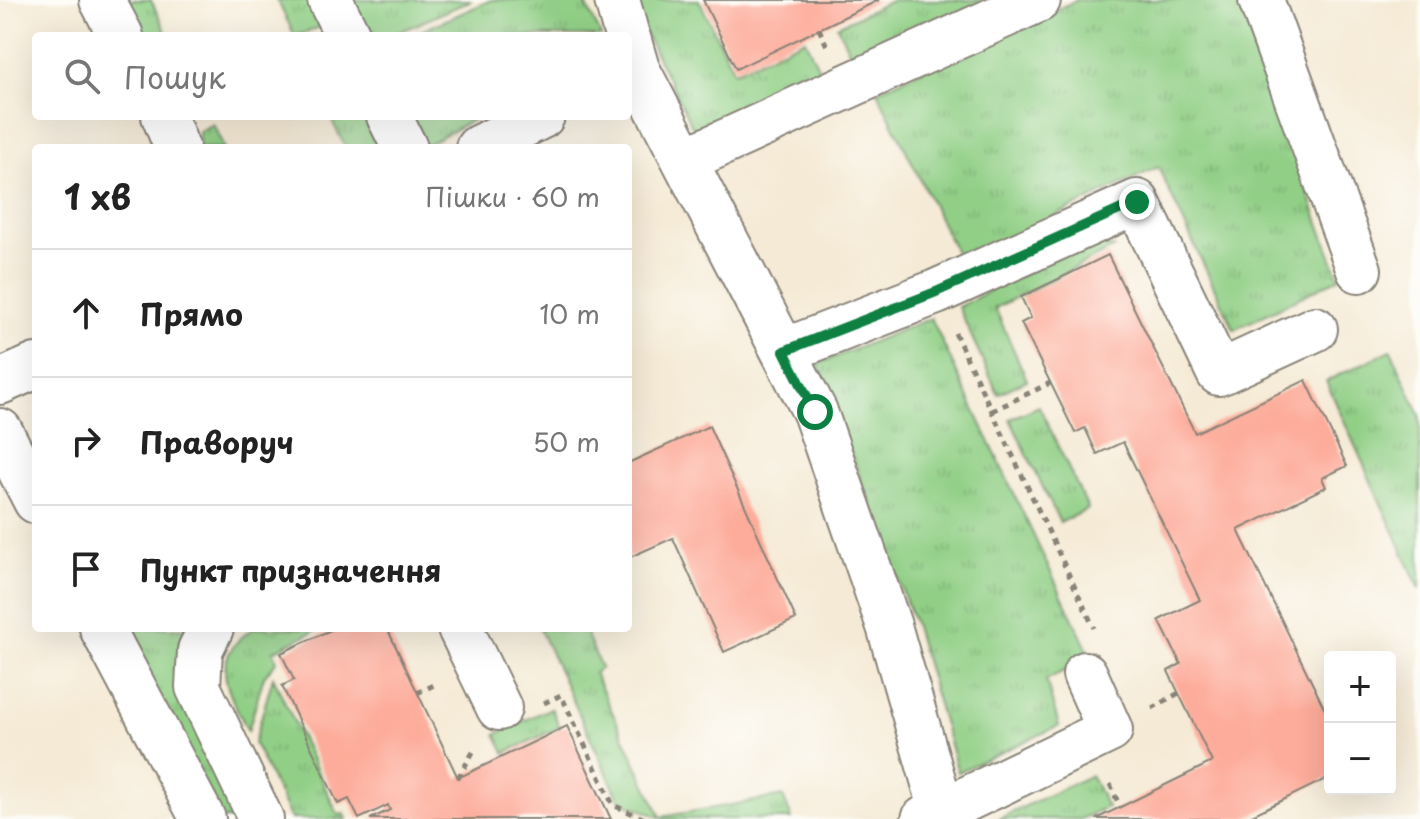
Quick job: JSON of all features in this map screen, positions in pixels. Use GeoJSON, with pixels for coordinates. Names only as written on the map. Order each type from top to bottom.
{"type":"FeatureCollection","features":[{"type":"Feature","properties":{"kind":"street"},"geometry":{"type":"LineString","coordinates":[[102,0],[119,32]]}},
{"type":"Feature","properties":{"kind":"street"},"geometry":{"type":"LineString","coordinates":[[330,0],[346,32]]}},
{"type":"Feature","properties":{"kind":"street"},"geometry":{"type":"LineString","coordinates":[[617,0],[625,32]]}},
{"type":"Feature","properties":{"kind":"street"},"geometry":{"type":"LineString","coordinates":[[685,160],[1038,0]]}},
{"type":"Feature","properties":{"kind":"street"},"geometry":{"type":"LineString","coordinates":[[1261,0],[1359,270]]}},
{"type":"Feature","properties":{"kind":"street"},"geometry":{"type":"LineString","coordinates":[[632,58],[815,412],[880,597],[933,815],[1110,730],[1085,674]]}},
{"type":"Feature","properties":{"kind":"street"},"geometry":{"type":"LineString","coordinates":[[166,120],[175,144]]}},
{"type":"Feature","properties":{"kind":"street"},"geometry":{"type":"LineString","coordinates":[[391,120],[403,144]]}},
{"type":"Feature","properties":{"kind":"street"},"geometry":{"type":"LineString","coordinates":[[486,144],[534,120]]}},
{"type":"Feature","properties":{"kind":"street"},"geometry":{"type":"LineString","coordinates":[[784,351],[936,292],[1137,202],[1219,373],[1315,329]]}},
{"type":"Feature","properties":{"kind":"street"},"geometry":{"type":"LineString","coordinates":[[0,382],[32,368]]}},
{"type":"Feature","properties":{"kind":"street"},"geometry":{"type":"LineString","coordinates":[[0,431],[32,493]]}},
{"type":"Feature","properties":{"kind":"street"},"geometry":{"type":"LineString","coordinates":[[104,632],[203,819]]}},
{"type":"Feature","properties":{"kind":"street"},"geometry":{"type":"LineString","coordinates":[[209,632],[200,650],[198,687],[261,819]]}},
{"type":"Feature","properties":{"kind":"street"},"geometry":{"type":"LineString","coordinates":[[462,632],[499,708]]}},
{"type":"Feature","properties":{"kind":"path"},"geometry":{"type":"LineString","coordinates":[[936,292],[1109,662],[1085,674]]}},
{"type":"Feature","properties":{"kind":"path"},"geometry":{"type":"LineString","coordinates":[[992,411],[1050,383]]}},
{"type":"Feature","properties":{"kind":"green space"},"geometry":{"type":"Polygon","coordinates":[[[125,0],[151,0],[166,32],[140,32],[125,0]]]}},
{"type":"Feature","properties":{"kind":"green space"},"geometry":{"type":"Polygon","coordinates":[[[277,0],[313,0],[326,25],[306,32],[293,32],[277,0]]]}},
{"type":"Feature","properties":{"kind":"green space"},"geometry":{"type":"Polygon","coordinates":[[[349,0],[472,0],[399,32],[365,32],[349,0]]]}},
{"type":"Feature","properties":{"kind":"green space"},"geometry":{"type":"Polygon","coordinates":[[[491,0],[584,0],[599,32],[419,32],[491,0]]]}},
{"type":"Feature","properties":{"kind":"green space"},"geometry":{"type":"Polygon","coordinates":[[[632,0],[699,0],[734,72],[805,39],[824,80],[698,138],[632,7],[632,0]]]}},
{"type":"Feature","properties":{"kind":"green space"},"geometry":{"type":"Polygon","coordinates":[[[893,0],[984,0],[986,6],[856,66],[837,26],[893,0]]]}},
{"type":"Feature","properties":{"kind":"green space"},"geometry":{"type":"Polygon","coordinates":[[[1077,0],[1238,0],[1339,278],[1234,330],[1158,167],[960,261],[877,91],[1077,0]]]}},
{"type":"Feature","properties":{"kind":"green space"},"geometry":{"type":"Polygon","coordinates":[[[332,120],[373,120],[385,144],[344,144],[332,120]]]}},
{"type":"Feature","properties":{"kind":"green space"},"geometry":{"type":"Polygon","coordinates":[[[409,120],[473,120],[428,144],[421,144],[409,120]]]}},
{"type":"Feature","properties":{"kind":"green space"},"geometry":{"type":"Polygon","coordinates":[[[213,124],[222,144],[199,144],[199,131],[213,124]]]}},
{"type":"Feature","properties":{"kind":"green space"},"geometry":{"type":"Polygon","coordinates":[[[1096,241],[1114,248],[995,308],[1027,380],[998,394],[958,307],[1085,242],[1096,241]]]}},
{"type":"Feature","properties":{"kind":"green space"},"geometry":{"type":"Polygon","coordinates":[[[931,318],[1091,657],[1046,680],[1059,726],[958,772],[914,623],[818,364],[931,318]]]}},
{"type":"Feature","properties":{"kind":"green space"},"geometry":{"type":"Polygon","coordinates":[[[1391,350],[1420,415],[1420,590],[1326,381],[1391,350]]]}},
{"type":"Feature","properties":{"kind":"green space"},"geometry":{"type":"Polygon","coordinates":[[[1039,406],[1088,509],[1060,523],[1010,419],[1039,406]]]}},
{"type":"Feature","properties":{"kind":"green space"},"geometry":{"type":"Polygon","coordinates":[[[115,632],[190,632],[247,819],[211,819],[115,632]]]}},
{"type":"Feature","properties":{"kind":"green space"},"geometry":{"type":"Polygon","coordinates":[[[249,632],[313,632],[273,651],[277,661],[264,676],[248,731],[228,689],[226,676],[230,651],[249,632]]]}},
{"type":"Feature","properties":{"kind":"green space"},"geometry":{"type":"Polygon","coordinates":[[[541,632],[586,632],[601,668],[594,673],[661,817],[783,796],[792,819],[664,819],[620,801],[541,632]]]}},
{"type":"Feature","properties":{"kind":"green space"},"geometry":{"type":"Polygon","coordinates":[[[273,677],[338,815],[344,814],[347,819],[291,819],[254,743],[273,677]]]}},
{"type":"Feature","properties":{"kind":"green space"},"geometry":{"type":"Polygon","coordinates":[[[551,708],[560,727],[505,753],[496,734],[551,708]]]}},
{"type":"Feature","properties":{"kind":"green space"},"geometry":{"type":"Polygon","coordinates":[[[1091,775],[1107,807],[1081,819],[998,819],[1091,775]]]}},
{"type":"Feature","properties":{"kind":"building"},"geometry":{"type":"Polygon","coordinates":[[[703,0],[879,0],[736,69],[703,0]]]}},
{"type":"Feature","properties":{"kind":"building"},"geometry":{"type":"Polygon","coordinates":[[[1108,255],[1195,433],[1306,380],[1347,466],[1322,478],[1326,487],[1238,530],[1324,708],[1324,780],[1244,819],[1096,819],[1212,762],[1168,671],[1181,664],[1159,620],[1200,600],[1123,442],[1097,454],[1085,428],[1075,433],[1021,323],[1031,318],[1021,297],[1108,255]]]}},
{"type":"Feature","properties":{"kind":"building"},"geometry":{"type":"Polygon","coordinates":[[[709,426],[796,619],[724,652],[673,538],[632,556],[632,461],[709,426]]]}},
{"type":"Feature","properties":{"kind":"building"},"geometry":{"type":"Polygon","coordinates":[[[326,632],[389,632],[458,778],[567,726],[611,819],[370,819],[390,810],[388,805],[359,819],[349,799],[338,804],[282,686],[294,680],[281,653],[326,632]]]}},
{"type":"Feature","properties":{"kind":"route"},"geometry":{"type":"LineString","coordinates":[[815,412],[784,351],[936,292],[1137,202]]}}]}
